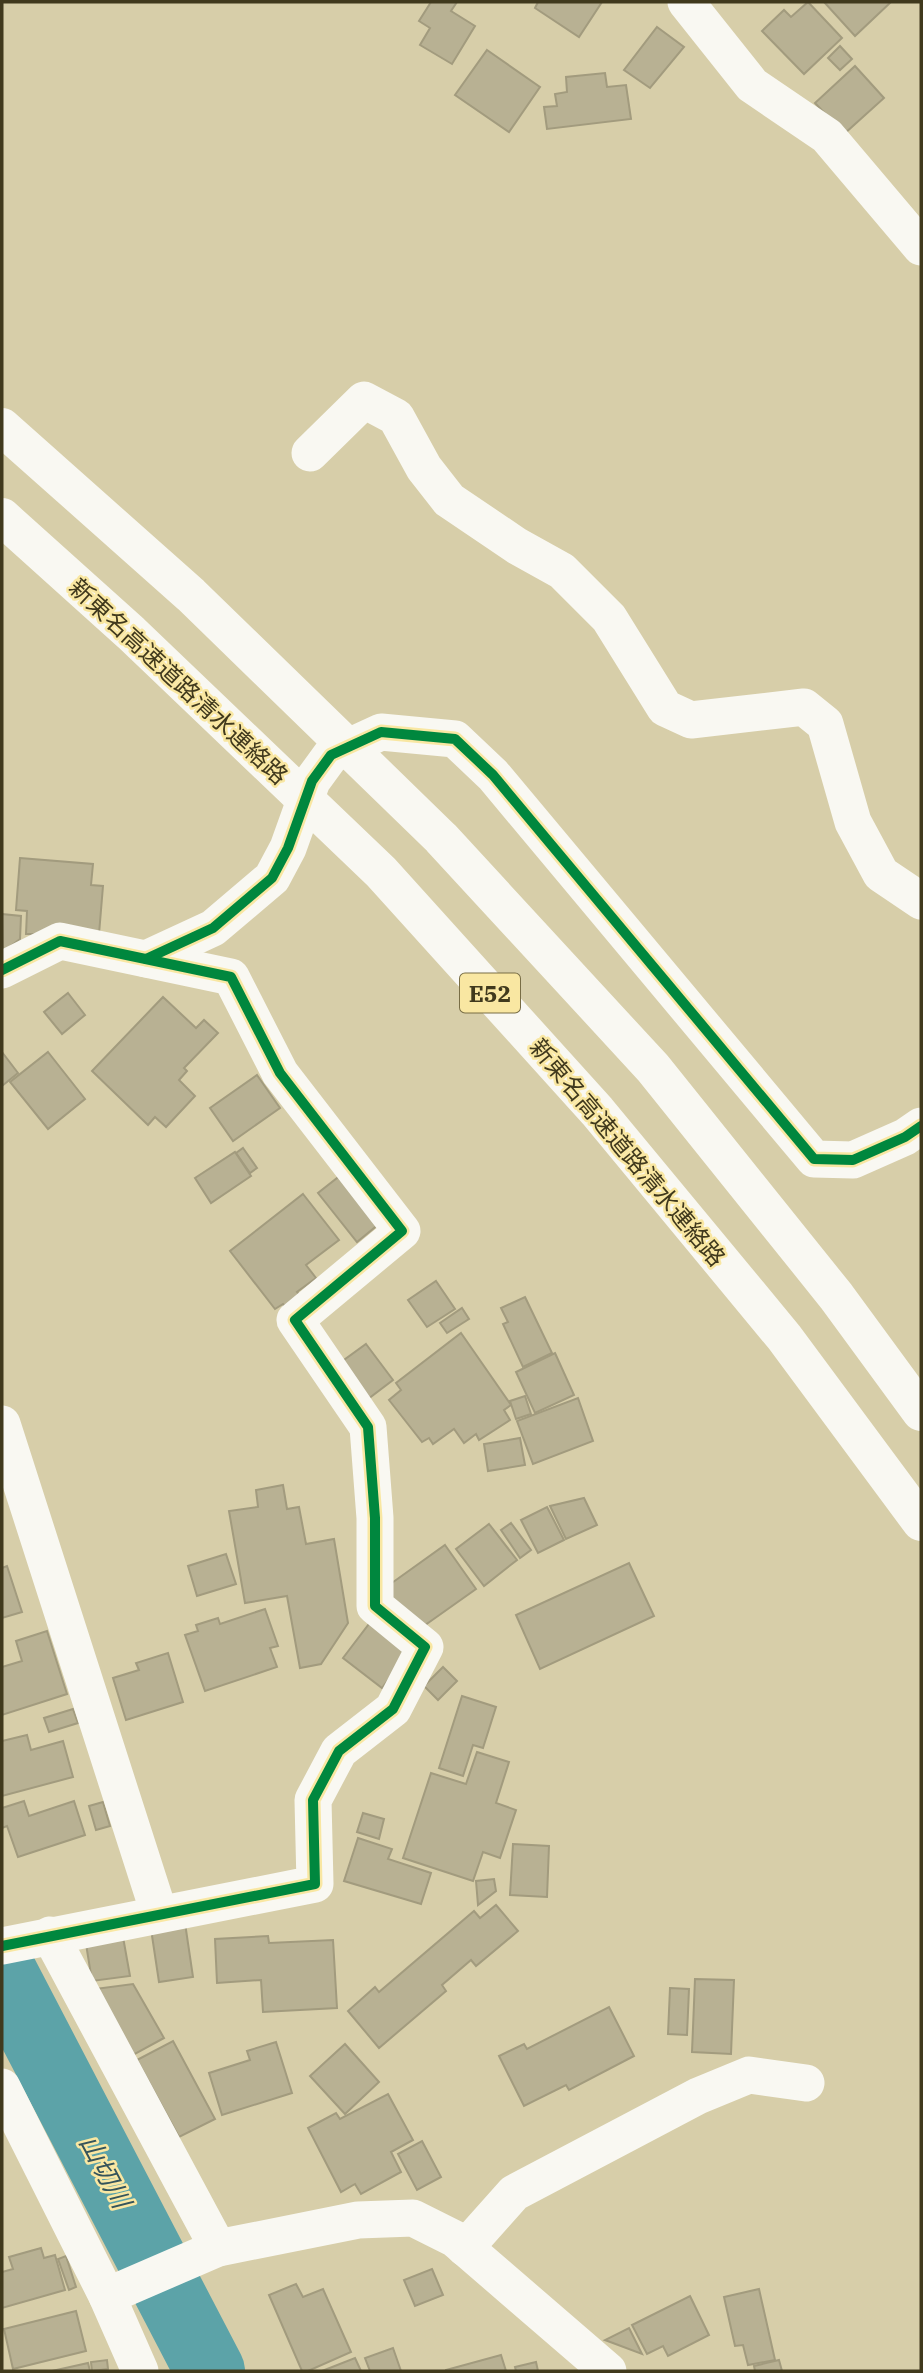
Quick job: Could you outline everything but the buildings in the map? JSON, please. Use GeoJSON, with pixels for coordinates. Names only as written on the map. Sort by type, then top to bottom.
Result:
{"type":"FeatureCollection","features":[{"type":"Feature","properties":{"kind":"highway","name":"E52"},"geometry":{"type":"LineString","coordinates":[[3,428],[191,595],[441,838],[653,1068],[836,1296],[921,1412]]}},
{"type":"Feature","properties":{"kind":"highway","name":"新東名高速道路清水連絡路"},"geometry":{"type":"LineString","coordinates":[[2,517],[131,633],[381,872],[597,1111],[784,1337],[921,1522]]}},
{"type":"Feature","properties":{"kind":"street"},"geometry":{"type":"LineString","coordinates":[[685,2],[752,85],[827,136],[921,247]]}},
{"type":"Feature","properties":{"kind":"street"},"geometry":{"type":"LineString","coordinates":[[310,453],[364,400],[396,417],[424,468],[449,500],[562,571],[608,618],[665,708],[691,720],[804,707],[825,724],[853,822],[881,874],[921,901]]}},
{"type":"Feature","properties":{"kind":"street"},"geometry":{"type":"LineString","coordinates":[[146,959],[213,928],[272,878],[288,848],[312,781],[331,755],[381,732],[455,739],[494,775],[814,1159],[853,1160],[905,1137],[921,1126]]}},
{"type":"Feature","properties":{"kind":"street"},"geometry":{"type":"LineString","coordinates":[[2,970],[60,941],[231,977],[280,1073],[402,1231],[295,1320],[368,1427],[375,1518],[375,1606],[425,1647],[393,1709],[339,1751],[313,1800],[315,1884],[28,1940],[212,2250]]}},
{"type":"Feature","properties":{"kind":"street"},"geometry":{"type":"LineString","coordinates":[[2,1424],[159,1913]]}},
{"type":"Feature","properties":{"kind":"street"},"geometry":{"type":"LineString","coordinates":[[465,2248],[514,2193],[698,2096],[749,2075],[806,2083]]}},
{"type":"Feature","properties":{"kind":"street"},"geometry":{"type":"LineString","coordinates":[[2,2088],[118,2292],[140,2371]]}},
{"type":"Feature","properties":{"kind":"street"},"geometry":{"type":"LineString","coordinates":[[118,2292],[212,2250],[358,2220],[413,2218],[455,2239],[608,2371]]}},
{"type":"Feature","properties":{"kind":"waterway","name":"山切川"},"geometry":{"type":"LineString","coordinates":[[2,1972],[210,2371]]}},
{"type":"Feature","properties":{"kind":"cycle path"},"geometry":{"type":"LineString","coordinates":[[146,959],[213,928],[272,878],[288,848],[312,781],[331,755],[381,732],[455,739],[493,775],[814,1159],[853,1160],[905,1137],[921,1126]]}},
{"type":"Feature","properties":{"kind":"cycle path"},"geometry":{"type":"LineString","coordinates":[[2,970],[60,941],[231,977],[280,1073],[402,1231],[295,1320],[368,1427],[375,1518],[375,1606],[425,1647],[393,1709],[339,1751],[313,1800],[315,1884],[2,1946]]}}]}
